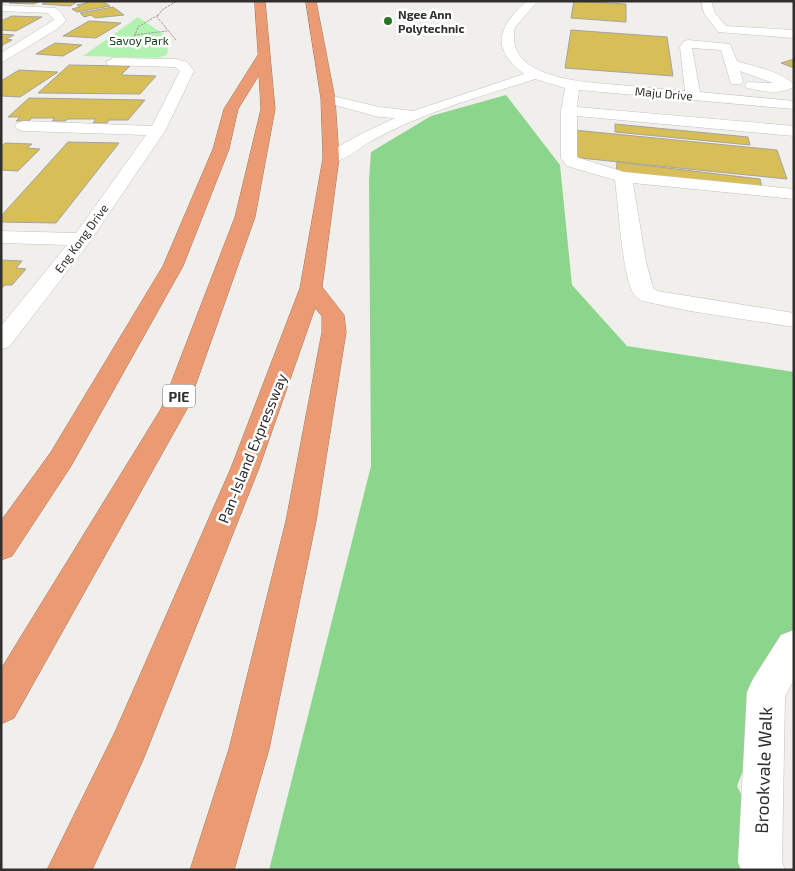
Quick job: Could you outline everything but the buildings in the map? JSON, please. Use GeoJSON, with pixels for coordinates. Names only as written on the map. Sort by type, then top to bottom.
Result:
{"type":"FeatureCollection","features":[{"type":"Feature","properties":{"kind":"highway","name":"PIE"},"geometry":{"type":"LineString","coordinates":[[1,705],[174,409],[245,217],[268,109],[260,1]]}},
{"type":"Feature","properties":{"kind":"highway","name":"Pan-Island Expressway"},"geometry":{"type":"LineString","coordinates":[[69,870],[129,746],[245,468],[311,288],[331,158],[328,99],[311,1]]}},
{"type":"Feature","properties":{"kind":"highway"},"geometry":{"type":"LineString","coordinates":[[1,547],[61,459],[173,266],[221,148],[230,109],[264,54]]}},
{"type":"Feature","properties":{"kind":"highway"},"geometry":{"type":"LineString","coordinates":[[212,870],[249,749],[301,521],[331,352],[334,332],[333,315],[311,288]]}},
{"type":"Feature","properties":{"kind":"street","name":"Maju Drive"},"geometry":{"type":"LineString","coordinates":[[533,1],[510,26],[507,35],[508,45],[520,65],[534,76],[572,85],[794,105]]}},
{"type":"Feature","properties":{"kind":"street"},"geometry":{"type":"LineString","coordinates":[[706,1],[710,13],[722,29],[794,34]]}},
{"type":"Feature","properties":{"kind":"street"},"geometry":{"type":"LineString","coordinates":[[1,8],[51,10],[57,14],[60,21],[1,59]]}},
{"type":"Feature","properties":{"kind":"street"},"geometry":{"type":"LineString","coordinates":[[693,95],[686,47],[688,44],[726,47],[737,84]]}},
{"type":"Feature","properties":{"kind":"street"},"geometry":{"type":"LineString","coordinates":[[113,62],[176,63]]}},
{"type":"Feature","properties":{"kind":"street","name":"Eng Kong Drive"},"geometry":{"type":"LineString","coordinates":[[1,342],[82,239],[156,131],[186,71],[182,65],[176,63]]}},
{"type":"Feature","properties":{"kind":"street"},"geometry":{"type":"LineString","coordinates":[[691,80],[781,88],[787,85],[774,78],[732,64]]}},
{"type":"Feature","properties":{"kind":"street"},"geometry":{"type":"LineString","coordinates":[[331,158],[380,130],[416,115],[534,76]]}},
{"type":"Feature","properties":{"kind":"street"},"geometry":{"type":"LineString","coordinates":[[572,85],[569,111],[570,160],[623,178],[794,194]]}},
{"type":"Feature","properties":{"kind":"street"},"geometry":{"type":"LineString","coordinates":[[328,99],[379,112],[402,116],[416,115]]}},
{"type":"Feature","properties":{"kind":"street"},"geometry":{"type":"LineString","coordinates":[[569,111],[790,131],[794,149]]}},
{"type":"Feature","properties":{"kind":"street"},"geometry":{"type":"LineString","coordinates":[[23,126],[156,131]]}},
{"type":"Feature","properties":{"kind":"street"},"geometry":{"type":"LineString","coordinates":[[623,178],[636,262],[644,292],[650,296],[690,304],[794,320]]}},
{"type":"Feature","properties":{"kind":"street"},"geometry":{"type":"LineString","coordinates":[[1,236],[82,239]]}},
{"type":"Feature","properties":{"kind":"street","name":"Brookvale Walk"},"geometry":{"type":"LineString","coordinates":[[763,870],[760,862],[766,692],[794,647]]}},
{"type":"Feature","properties":{"kind":"path"},"geometry":{"type":"LineString","coordinates":[[133,42],[133,36],[139,26],[177,1]]}},
{"type":"Feature","properties":{"kind":"path"},"geometry":{"type":"LineString","coordinates":[[158,15],[157,17],[161,23],[174,36],[179,46],[176,63]]}},
{"type":"Feature","properties":{"kind":"path"},"geometry":{"type":"LineString","coordinates":[[133,36],[168,31]]}},
{"type":"Feature","properties":{"kind":"green space","name":"Savoy Park"},"geometry":{"type":"Polygon","coordinates":[[[138,17],[169,38],[167,55],[157,58],[83,56],[138,17]]]}},
{"type":"Feature","properties":{"kind":"green space"},"geometry":{"type":"Polygon","coordinates":[[[506,95],[560,165],[572,285],[627,346],[794,372],[794,641],[737,786],[779,870],[269,870],[371,466],[369,180],[371,152],[431,116],[506,95]]]}},
{"type":"Feature","properties":{"kind":"place","name":"Ngee Ann Polytechnic"},"geometry":{"type":"Point","coordinates":[388,21]}}]}
